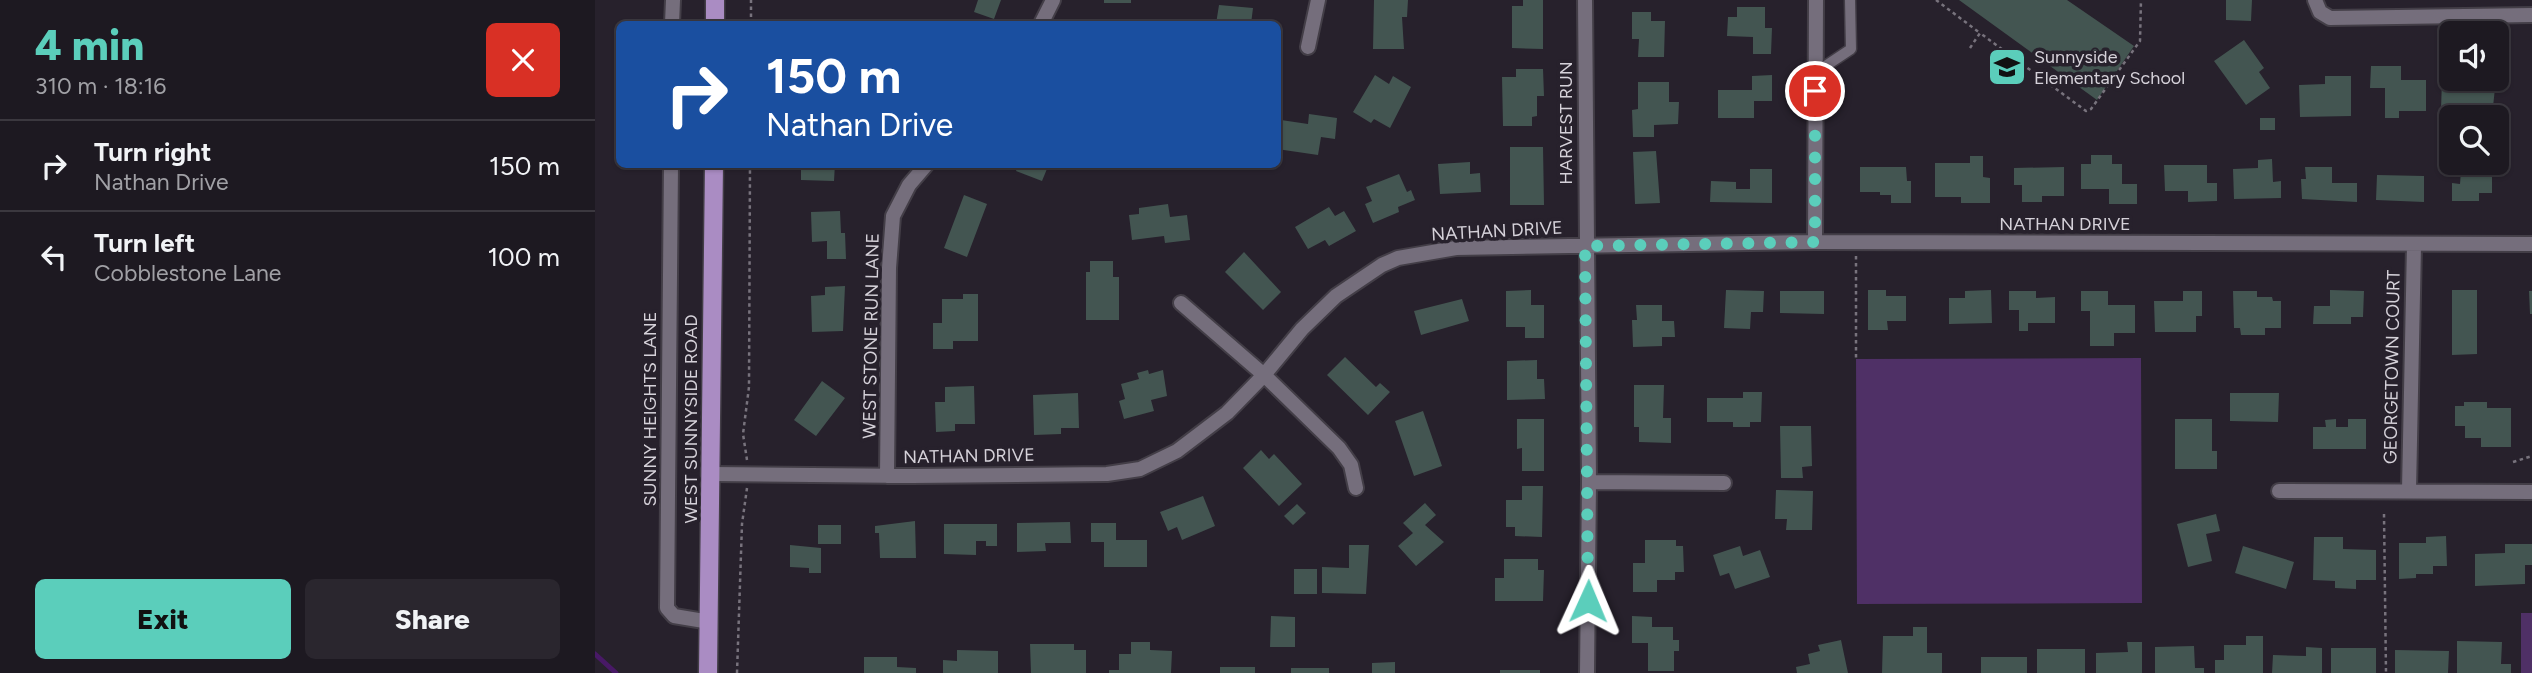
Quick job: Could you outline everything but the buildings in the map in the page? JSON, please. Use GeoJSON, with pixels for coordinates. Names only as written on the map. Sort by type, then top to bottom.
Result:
{"type":"FeatureCollection","features":[{"type":"Feature","properties":{"kind":"main road"},"geometry":{"type":"LineString","coordinates":[[715,0],[715,21]]}},
{"type":"Feature","properties":{"kind":"main road","name":"WEST SUNNYSIDE ROAD"},"geometry":{"type":"LineString","coordinates":[[708,673],[714,168]]}},
{"type":"Feature","properties":{"kind":"street"},"geometry":{"type":"LineString","coordinates":[[673,0],[673,21]]}},
{"type":"Feature","properties":{"kind":"street"},"geometry":{"type":"LineString","coordinates":[[1042,21],[1053,0]]}},
{"type":"Feature","properties":{"kind":"street"},"geometry":{"type":"LineString","coordinates":[[1308,47],[1318,0]]}},
{"type":"Feature","properties":{"kind":"street","name":"HARVEST RUN"},"geometry":{"type":"LineString","coordinates":[[1585,0],[1589,482],[1587,673]]}},
{"type":"Feature","properties":{"kind":"street"},"geometry":{"type":"LineString","coordinates":[[1815,242],[1816,0]]}},
{"type":"Feature","properties":{"kind":"street"},"geometry":{"type":"LineString","coordinates":[[2315,0],[2320,12],[2330,18],[2532,15]]}},
{"type":"Feature","properties":{"kind":"street","name":"SUNNY HEIGHTS LANE"},"geometry":{"type":"LineString","coordinates":[[671,168],[667,608],[674,616],[710,622]]}},
{"type":"Feature","properties":{"kind":"street","name":"WEST STONE RUN LANE"},"geometry":{"type":"LineString","coordinates":[[887,476],[889,268],[893,215],[909,186],[924,168]]}},
{"type":"Feature","properties":{"kind":"street","name":"NATHAN DRIVE"},"geometry":{"type":"LineString","coordinates":[[712,474],[1107,474],[1140,470],[1177,451],[1208,429],[1264,375],[1302,329],[1336,296],[1398,258],[1456,248],[1815,242],[2532,244]]}},
{"type":"Feature","properties":{"kind":"street","name":"GEORGETOWN COURT"},"geometry":{"type":"LineString","coordinates":[[2409,490],[2414,245]]}},
{"type":"Feature","properties":{"kind":"street"},"geometry":{"type":"LineString","coordinates":[[1181,303],[1264,375],[1339,448],[1351,465],[1356,488]]}},
{"type":"Feature","properties":{"kind":"street"},"geometry":{"type":"LineString","coordinates":[[1589,482],[1724,483]]}},
{"type":"Feature","properties":{"kind":"street","name":"GEORGETOWN COURT"},"geometry":{"type":"LineString","coordinates":[[2279,491],[2532,492]]}},
{"type":"Feature","properties":{"kind":"lane"},"geometry":{"type":"LineString","coordinates":[[1815,73],[1851,49],[1850,0]]}},
{"type":"Feature","properties":{"kind":"path"},"geometry":{"type":"LineString","coordinates":[[751,0],[751,21]]}},
{"type":"Feature","properties":{"kind":"path"},"geometry":{"type":"LineString","coordinates":[[1936,0],[2086,111],[2091,109],[2140,41],[2141,0]]}},
{"type":"Feature","properties":{"kind":"path"},"geometry":{"type":"LineString","coordinates":[[1970,48],[1980,33]]}},
{"type":"Feature","properties":{"kind":"path"},"geometry":{"type":"LineString","coordinates":[[747,448],[743,434],[749,387],[750,168]]}},
{"type":"Feature","properties":{"kind":"path"},"geometry":{"type":"LineString","coordinates":[[1856,242],[1856,359]]}},
{"type":"Feature","properties":{"kind":"path"},"geometry":{"type":"LineString","coordinates":[[2513,462],[2532,456]]}},
{"type":"Feature","properties":{"kind":"path"},"geometry":{"type":"LineString","coordinates":[[737,673],[742,524],[747,502]]}},
{"type":"Feature","properties":{"kind":"path"},"geometry":{"type":"LineString","coordinates":[[2384,514],[2386,673]]}},
{"type":"Feature","properties":{"kind":"shaded area"},"geometry":{"type":"Polygon","coordinates":[[[2141,358],[2142,603],[1857,604],[1856,359],[2141,358]]]}},
{"type":"Feature","properties":{"kind":"shaded area"},"geometry":{"type":"Polygon","coordinates":[[[2521,613],[2532,613],[2532,673],[2521,673],[2521,613]]]}},
{"type":"Feature","properties":{"kind":"waterway"},"geometry":{"type":"LineString","coordinates":[[595,654],[616,673]]}},
{"type":"Feature","properties":{"kind":"place","name":"Sunnyside Elementary School"},"geometry":{"type":"Point","coordinates":[2007,67]}},
{"type":"Feature","properties":{"kind":"route"},"geometry":{"type":"LineString","coordinates":[[1588,601],[1585,246],[1815,242],[1815,91]]}}]}
